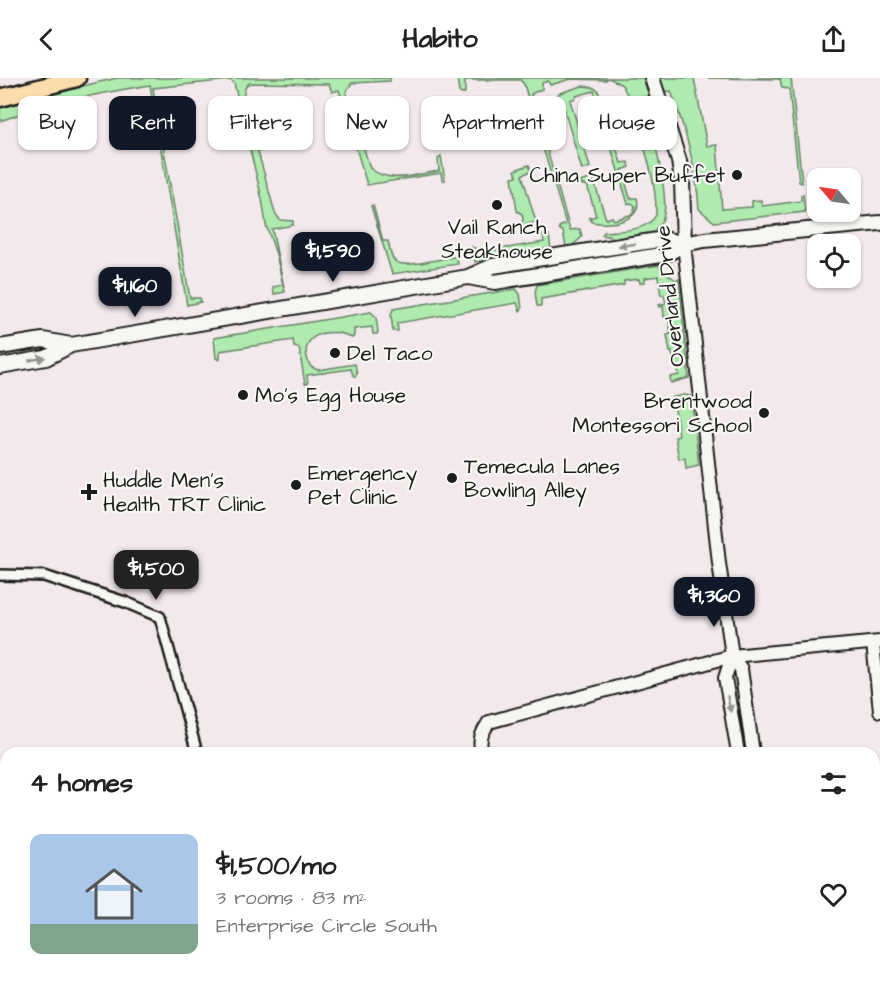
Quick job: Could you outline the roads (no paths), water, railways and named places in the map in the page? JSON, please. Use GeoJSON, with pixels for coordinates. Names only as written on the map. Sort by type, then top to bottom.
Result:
{"type":"FeatureCollection","features":[{"type":"Feature","properties":{"kind":"highway"},"geometry":{"type":"LineString","coordinates":[[0,98],[77,78]]}},
{"type":"Feature","properties":{"kind":"main road","name":"Overland Drive"},"geometry":{"type":"LineString","coordinates":[[652,78],[679,161],[684,244]]}},
{"type":"Feature","properties":{"kind":"main road"},"geometry":{"type":"LineString","coordinates":[[0,366],[46,358],[71,345],[468,277],[495,282],[666,254],[684,244],[704,240],[880,223]]}},
{"type":"Feature","properties":{"kind":"main road"},"geometry":{"type":"LineString","coordinates":[[0,347],[43,340],[71,345]]}},
{"type":"Feature","properties":{"kind":"main road"},"geometry":{"type":"LineString","coordinates":[[0,358],[17,355],[19,344]]}},
{"type":"Feature","properties":{"kind":"street","name":"Overland Drive"},"geometry":{"type":"LineString","coordinates":[[684,244],[718,554],[732,656],[725,678],[737,747]]}},
{"type":"Feature","properties":{"kind":"street"},"geometry":{"type":"LineString","coordinates":[[0,575],[44,576],[125,602],[160,617],[195,747]]}},
{"type":"Feature","properties":{"kind":"street"},"geometry":{"type":"LineString","coordinates":[[482,747],[481,735],[489,722],[732,656],[877,643],[880,711]]}},
{"type":"Feature","properties":{"kind":"street","name":"Overland Drive"},"geometry":{"type":"LineString","coordinates":[[732,656],[741,669],[752,747]]}},
{"type":"Feature","properties":{"kind":"place","name":"China Super Buffet"},"geometry":{"type":"Point","coordinates":[737,175]}},
{"type":"Feature","properties":{"kind":"place","name":"Vail Ranch Steakhouse"},"geometry":{"type":"Point","coordinates":[497,205]}},
{"type":"Feature","properties":{"kind":"place","name":"Del Taco"},"geometry":{"type":"Point","coordinates":[335,353]}},
{"type":"Feature","properties":{"kind":"place","name":"Mo's Egg House"},"geometry":{"type":"Point","coordinates":[243,395]}},
{"type":"Feature","properties":{"kind":"place","name":"Brentwood Montessori School"},"geometry":{"type":"Point","coordinates":[764,413]}},
{"type":"Feature","properties":{"kind":"place","name":"Temecula Lanes Bowling Alley"},"geometry":{"type":"Point","coordinates":[452,478]}},
{"type":"Feature","properties":{"kind":"place","name":"Emergency Pet Clinic"},"geometry":{"type":"Point","coordinates":[296,485]}},
{"type":"Feature","properties":{"kind":"place","name":"Huddle Men's Health TRT Clinic"},"geometry":{"type":"Point","coordinates":[89,492]}}]}
